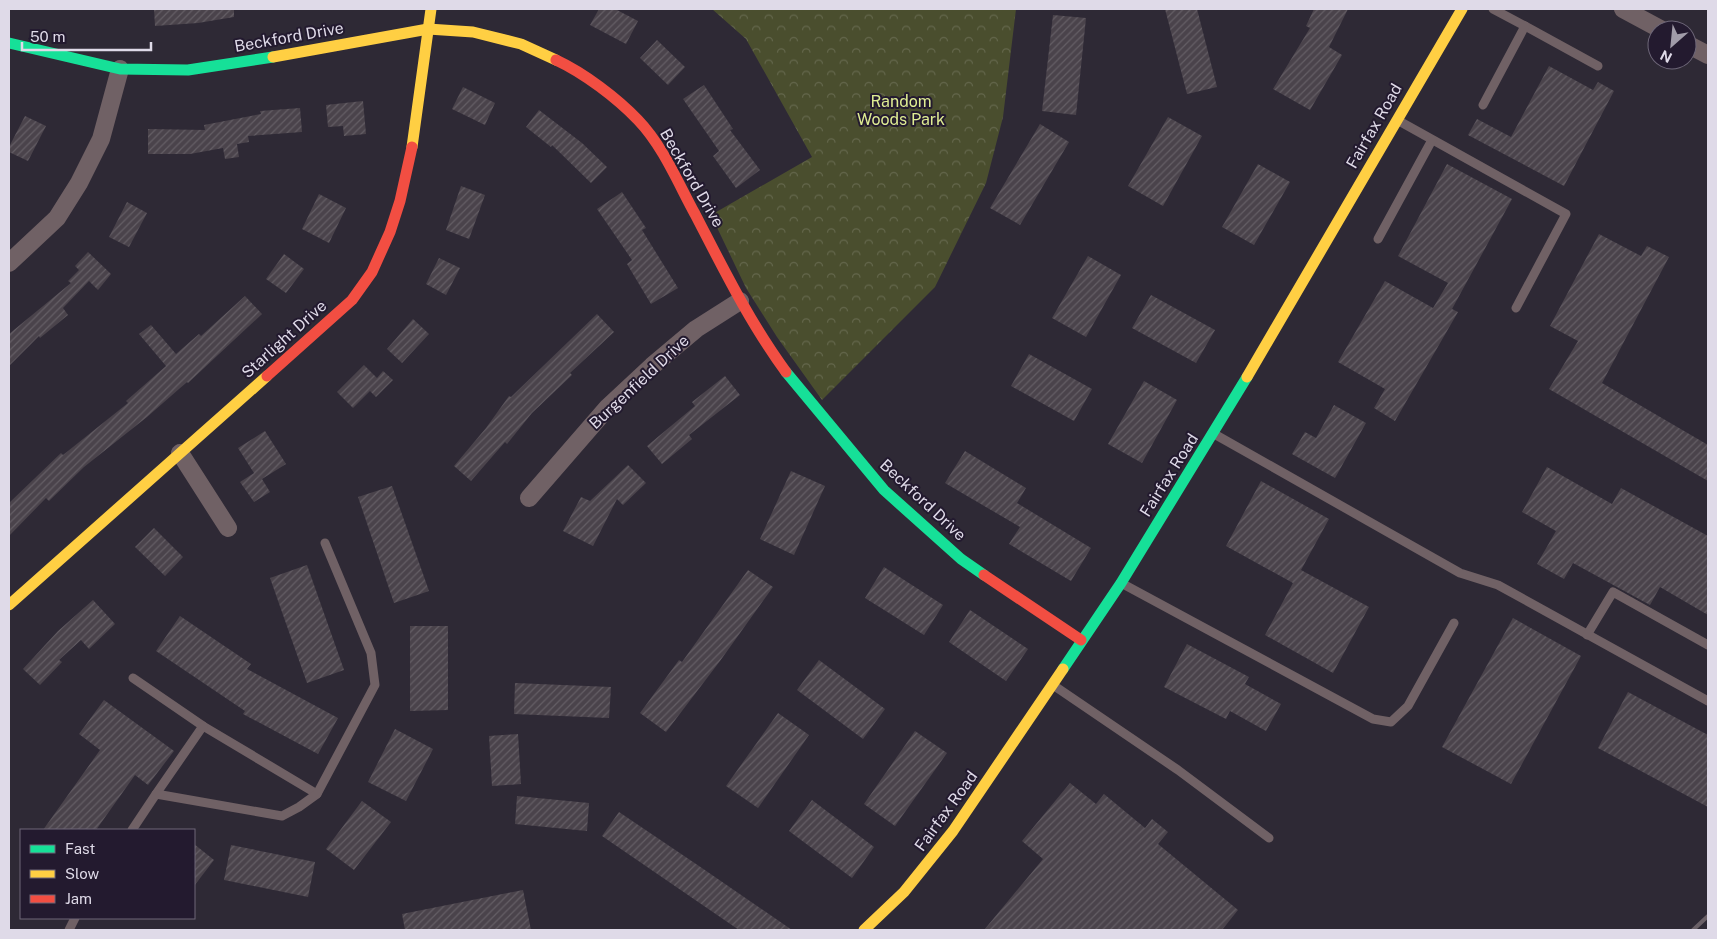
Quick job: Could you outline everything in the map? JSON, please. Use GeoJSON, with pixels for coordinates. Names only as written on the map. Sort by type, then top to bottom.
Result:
{"type":"FeatureCollection","features":[{"type":"Feature","properties":{"kind":"street","name":"Starlight Drive"},"geometry":{"type":"LineString","coordinates":[[9,605],[352,300],[377,264],[395,218],[414,136],[431,9]]}},
{"type":"Feature","properties":{"kind":"street","name":"Fairfax Road"},"geometry":{"type":"LineString","coordinates":[[864,930],[904,892],[928,864],[981,792],[1081,640],[1121,583],[1214,433],[1462,9]]}},
{"type":"Feature","properties":{"kind":"street"},"geometry":{"type":"LineString","coordinates":[[1623,9],[1647,22]]}},
{"type":"Feature","properties":{"kind":"street","name":"Beckford Drive"},"geometry":{"type":"LineString","coordinates":[[9,42],[120,69],[188,70],[428,29],[472,32],[521,44],[567,66],[611,96],[639,121],[664,155],[740,301],[785,371],[884,490],[961,558],[1081,640]]}},
{"type":"Feature","properties":{"kind":"street"},"geometry":{"type":"LineString","coordinates":[[9,263],[57,218],[79,183],[101,139],[120,69]]}},
{"type":"Feature","properties":{"kind":"street","name":"Burgenfield Drive"},"geometry":{"type":"LineString","coordinates":[[529,498],[614,401],[696,329],[740,301]]}},
{"type":"Feature","properties":{"kind":"street"},"geometry":{"type":"LineString","coordinates":[[180,453],[228,528]]}},
{"type":"Feature","properties":{"kind":"lane"},"geometry":{"type":"LineString","coordinates":[[1493,9],[1598,66]]}},
{"type":"Feature","properties":{"kind":"lane"},"geometry":{"type":"LineString","coordinates":[[1483,105],[1525,26]]}},
{"type":"Feature","properties":{"kind":"lane"},"geometry":{"type":"LineString","coordinates":[[1397,119],[1566,214],[1516,308]]}},
{"type":"Feature","properties":{"kind":"lane"},"geometry":{"type":"LineString","coordinates":[[1378,239],[1432,140]]}},
{"type":"Feature","properties":{"kind":"lane"},"geometry":{"type":"LineString","coordinates":[[1214,433],[1460,573],[1498,585],[1708,701]]}},
{"type":"Feature","properties":{"kind":"lane"},"geometry":{"type":"LineString","coordinates":[[156,794],[282,816],[317,794],[376,685],[370,653],[325,543]]}},
{"type":"Feature","properties":{"kind":"lane"},"geometry":{"type":"LineString","coordinates":[[1121,583],[1373,719],[1391,722],[1408,706],[1454,623]]}},
{"type":"Feature","properties":{"kind":"lane"},"geometry":{"type":"LineString","coordinates":[[1587,635],[1614,592],[1708,645]]}},
{"type":"Feature","properties":{"kind":"lane"},"geometry":{"type":"LineString","coordinates":[[133,678],[203,726],[317,794]]}},
{"type":"Feature","properties":{"kind":"lane"},"geometry":{"type":"LineString","coordinates":[[1052,685],[1178,770],[1269,838]]}},
{"type":"Feature","properties":{"kind":"lane"},"geometry":{"type":"LineString","coordinates":[[133,829],[203,726]]}},
{"type":"Feature","properties":{"kind":"green space","name":"Random Woods Park"},"geometry":{"type":"Polygon","coordinates":[[[712,9],[1016,9],[1003,117],[986,183],[935,287],[822,400],[777,337],[746,288],[711,215],[812,157],[746,39],[712,9]]]}},
{"type":"Feature","properties":{"kind":"building"},"geometry":{"type":"Polygon","coordinates":[[[154,9],[234,9],[234,17],[198,23],[155,26],[154,9]]]}},
{"type":"Feature","properties":{"kind":"building"},"geometry":{"type":"Polygon","coordinates":[[[599,9],[615,9],[638,21],[626,44],[590,25],[599,9]]]}},
{"type":"Feature","properties":{"kind":"building"},"geometry":{"type":"Polygon","coordinates":[[[1165,9],[1197,9],[1217,87],[1187,94],[1165,9]]]}},
{"type":"Feature","properties":{"kind":"building"},"geometry":{"type":"Polygon","coordinates":[[[1314,9],[1348,9],[1329,47],[1342,55],[1310,110],[1273,89],[1310,28],[1306,26],[1314,9]]]}},
{"type":"Feature","properties":{"kind":"building"},"geometry":{"type":"Polygon","coordinates":[[[1053,15],[1086,18],[1076,115],[1042,111],[1053,15]]]}},
{"type":"Feature","properties":{"kind":"building"},"geometry":{"type":"Polygon","coordinates":[[[657,40],[685,67],[668,85],[640,58],[657,40]]]}},
{"type":"Feature","properties":{"kind":"building"},"geometry":{"type":"Polygon","coordinates":[[[1549,66],[1593,90],[1598,82],[1614,91],[1564,186],[1468,135],[1477,119],[1511,137],[1549,66]]]}},
{"type":"Feature","properties":{"kind":"building"},"geometry":{"type":"Polygon","coordinates":[[[704,85],[733,129],[730,130],[760,170],[736,188],[713,156],[719,151],[683,99],[704,85]]]}},
{"type":"Feature","properties":{"kind":"building"},"geometry":{"type":"Polygon","coordinates":[[[463,87],[495,103],[485,125],[452,109],[463,87]]]}},
{"type":"Feature","properties":{"kind":"building"},"geometry":{"type":"Polygon","coordinates":[[[363,101],[366,134],[344,136],[343,126],[328,127],[326,105],[363,101]]]}},
{"type":"Feature","properties":{"kind":"building"},"geometry":{"type":"Polygon","coordinates":[[[300,108],[302,132],[248,136],[249,142],[237,144],[239,157],[225,159],[223,148],[190,154],[148,154],[148,129],[205,130],[204,125],[261,114],[260,111],[300,108]]]}},
{"type":"Feature","properties":{"kind":"building"},"geometry":{"type":"Polygon","coordinates":[[[539,110],[582,143],[607,167],[591,183],[552,145],[551,147],[526,127],[539,110]]]}},
{"type":"Feature","properties":{"kind":"building"},"geometry":{"type":"Polygon","coordinates":[[[25,116],[46,126],[28,161],[9,152],[9,147],[25,116]]]}},
{"type":"Feature","properties":{"kind":"building"},"geometry":{"type":"Polygon","coordinates":[[[1168,117],[1202,136],[1163,206],[1128,186],[1168,117]]]}},
{"type":"Feature","properties":{"kind":"building"},"geometry":{"type":"Polygon","coordinates":[[[1040,124],[1069,142],[1020,225],[990,208],[1040,124]]]}},
{"type":"Feature","properties":{"kind":"building"},"geometry":{"type":"Polygon","coordinates":[[[1258,164],[1290,182],[1254,245],[1222,227],[1258,164]]]}},
{"type":"Feature","properties":{"kind":"building"},"geometry":{"type":"Polygon","coordinates":[[[1447,164],[1512,199],[1452,309],[1458,312],[1395,421],[1374,408],[1385,389],[1338,362],[1385,281],[1433,308],[1448,283],[1398,256],[1447,164]]]}},
{"type":"Feature","properties":{"kind":"building"},"geometry":{"type":"Polygon","coordinates":[[[461,186],[485,195],[469,239],[446,230],[461,186]]]}},
{"type":"Feature","properties":{"kind":"building"},"geometry":{"type":"Polygon","coordinates":[[[622,192],[646,228],[642,230],[678,288],[651,304],[627,264],[632,260],[597,209],[622,192]]]}},
{"type":"Feature","properties":{"kind":"building"},"geometry":{"type":"Polygon","coordinates":[[[319,194],[346,208],[329,243],[302,229],[319,194]]]}},
{"type":"Feature","properties":{"kind":"building"},"geometry":{"type":"Polygon","coordinates":[[[127,202],[147,213],[129,247],[109,237],[127,202]]]}},
{"type":"Feature","properties":{"kind":"building"},"geometry":{"type":"Polygon","coordinates":[[[1599,234],[1641,256],[1647,246],[1669,257],[1602,383],[1708,445],[1708,481],[1549,389],[1578,341],[1550,326],[1599,234]]]}},
{"type":"Feature","properties":{"kind":"building"},"geometry":{"type":"Polygon","coordinates":[[[88,252],[111,274],[98,290],[89,281],[63,308],[68,315],[40,338],[39,336],[9,366],[9,334],[71,283],[68,281],[79,270],[75,266],[88,252]]]}},
{"type":"Feature","properties":{"kind":"building"},"geometry":{"type":"Polygon","coordinates":[[[284,254],[304,269],[286,293],[266,279],[284,254]]]}},
{"type":"Feature","properties":{"kind":"building"},"geometry":{"type":"Polygon","coordinates":[[[1088,256],[1121,275],[1086,337],[1052,318],[1088,256]]]}},
{"type":"Feature","properties":{"kind":"building"},"geometry":{"type":"Polygon","coordinates":[[[439,258],[460,268],[446,295],[426,284],[439,258]]]}},
{"type":"Feature","properties":{"kind":"building"},"geometry":{"type":"Polygon","coordinates":[[[1151,295],[1215,330],[1196,363],[1132,328],[1151,295]]]}},
{"type":"Feature","properties":{"kind":"building"},"geometry":{"type":"Polygon","coordinates":[[[245,296],[262,314],[188,383],[84,467],[49,501],[46,498],[9,536],[9,503],[61,453],[63,455],[128,403],[126,401],[166,366],[139,334],[151,325],[176,354],[199,334],[201,336],[245,296]]]}},
{"type":"Feature","properties":{"kind":"building"},"geometry":{"type":"Polygon","coordinates":[[[597,314],[614,332],[570,373],[572,375],[532,413],[507,444],[505,442],[471,481],[454,466],[486,428],[509,396],[511,397],[597,314]]]}},
{"type":"Feature","properties":{"kind":"building"},"geometry":{"type":"Polygon","coordinates":[[[413,319],[429,334],[402,363],[387,349],[413,319]]]}},
{"type":"Feature","properties":{"kind":"building"},"geometry":{"type":"Polygon","coordinates":[[[1029,354],[1092,389],[1074,421],[1011,386],[1029,354]]]}},
{"type":"Feature","properties":{"kind":"building"},"geometry":{"type":"Polygon","coordinates":[[[364,365],[377,378],[383,371],[393,380],[376,397],[370,391],[353,408],[337,392],[364,365]]]}},
{"type":"Feature","properties":{"kind":"building"},"geometry":{"type":"Polygon","coordinates":[[[725,376],[740,395],[689,435],[692,439],[662,464],[647,446],[695,406],[692,402],[725,376]]]}},
{"type":"Feature","properties":{"kind":"building"},"geometry":{"type":"Polygon","coordinates":[[[1144,381],[1177,400],[1142,463],[1108,444],[1144,381]]]}},
{"type":"Feature","properties":{"kind":"building"},"geometry":{"type":"Polygon","coordinates":[[[1334,405],[1366,423],[1335,478],[1292,454],[1305,432],[1316,438],[1334,405]]]}},
{"type":"Feature","properties":{"kind":"building"},"geometry":{"type":"Polygon","coordinates":[[[265,431],[286,464],[262,479],[270,492],[254,502],[240,482],[254,473],[238,448],[265,431]]]}},
{"type":"Feature","properties":{"kind":"building"},"geometry":{"type":"Polygon","coordinates":[[[965,451],[1026,488],[1017,503],[1091,548],[1071,581],[1009,544],[1020,527],[945,483],[965,451]]]}},
{"type":"Feature","properties":{"kind":"building"},"geometry":{"type":"Polygon","coordinates":[[[628,465],[646,483],[623,505],[617,499],[593,546],[563,531],[581,497],[590,501],[628,465]]]}},
{"type":"Feature","properties":{"kind":"building"},"geometry":{"type":"Polygon","coordinates":[[[1547,467],[1612,504],[1621,488],[1708,536],[1708,615],[1660,587],[1650,605],[1573,563],[1564,579],[1537,564],[1556,531],[1522,512],[1547,467]]]}},
{"type":"Feature","properties":{"kind":"building"},"geometry":{"type":"Polygon","coordinates":[[[791,471],[825,486],[794,555],[760,539],[791,471]]]}},
{"type":"Feature","properties":{"kind":"building"},"geometry":{"type":"Polygon","coordinates":[[[1261,481],[1329,519],[1301,570],[1369,607],[1333,673],[1265,635],[1293,583],[1226,546],[1261,481]]]}},
{"type":"Feature","properties":{"kind":"building"},"geometry":{"type":"Polygon","coordinates":[[[392,486],[429,591],[394,603],[358,497],[392,486]]]}},
{"type":"Feature","properties":{"kind":"building"},"geometry":{"type":"Polygon","coordinates":[[[154,528],[183,557],[165,576],[135,547],[154,528]]]}},
{"type":"Feature","properties":{"kind":"building"},"geometry":{"type":"Polygon","coordinates":[[[307,565],[344,670],[307,683],[270,578],[307,565]]]}},
{"type":"Feature","properties":{"kind":"building"},"geometry":{"type":"Polygon","coordinates":[[[884,567],[943,605],[924,635],[865,598],[884,567]]]}},
{"type":"Feature","properties":{"kind":"building"},"geometry":{"type":"Polygon","coordinates":[[[748,570],[773,587],[666,732],[640,713],[679,660],[682,662],[748,570]]]}},
{"type":"Feature","properties":{"kind":"building"},"geometry":{"type":"Polygon","coordinates":[[[93,600],[115,624],[89,649],[81,640],[59,660],[62,662],[40,685],[23,669],[58,631],[93,600]]]}},
{"type":"Feature","properties":{"kind":"building"},"geometry":{"type":"Polygon","coordinates":[[[970,610],[1028,649],[1006,681],[949,642],[970,610]]]}},
{"type":"Feature","properties":{"kind":"building"},"geometry":{"type":"Polygon","coordinates":[[[180,616],[251,664],[247,669],[338,718],[318,754],[243,714],[245,711],[156,651],[180,616]]]}},
{"type":"Feature","properties":{"kind":"building"},"geometry":{"type":"Polygon","coordinates":[[[1513,618],[1581,656],[1511,784],[1442,747],[1513,618]]]}},
{"type":"Feature","properties":{"kind":"building"},"geometry":{"type":"Polygon","coordinates":[[[410,626],[448,626],[448,710],[410,711],[410,626]]]}},
{"type":"Feature","properties":{"kind":"building"},"geometry":{"type":"Polygon","coordinates":[[[1187,644],[1249,677],[1245,684],[1281,704],[1266,731],[1230,711],[1226,719],[1164,687],[1187,644]]]}},
{"type":"Feature","properties":{"kind":"building"},"geometry":{"type":"Polygon","coordinates":[[[819,660],[885,709],[863,739],[797,690],[819,660]]]}},
{"type":"Feature","properties":{"kind":"building"},"geometry":{"type":"Polygon","coordinates":[[[515,683],[611,687],[609,718],[514,714],[515,683]]]}},
{"type":"Feature","properties":{"kind":"building"},"geometry":{"type":"Polygon","coordinates":[[[1628,692],[1708,735],[1708,807],[1598,748],[1628,692]]]}},
{"type":"Feature","properties":{"kind":"building"},"geometry":{"type":"Polygon","coordinates":[[[104,700],[174,751],[148,785],[135,775],[97,829],[44,829],[100,750],[79,734],[104,700]]]}},
{"type":"Feature","properties":{"kind":"building"},"geometry":{"type":"Polygon","coordinates":[[[778,713],[809,735],[758,808],[726,786],[778,713]]]}},
{"type":"Feature","properties":{"kind":"building"},"geometry":{"type":"Polygon","coordinates":[[[395,729],[433,749],[406,801],[368,782],[395,729]]]}},
{"type":"Feature","properties":{"kind":"building"},"geometry":{"type":"Polygon","coordinates":[[[915,731],[947,753],[895,826],[864,804],[915,731]]]}},
{"type":"Feature","properties":{"kind":"building"},"geometry":{"type":"Polygon","coordinates":[[[518,734],[521,784],[492,786],[489,736],[518,734]]]}},
{"type":"Feature","properties":{"kind":"building"},"geometry":{"type":"Polygon","coordinates":[[[1070,783],[1096,804],[1104,794],[1145,828],[1152,819],[1168,832],[1158,844],[1238,910],[1222,930],[984,930],[1043,859],[1022,841],[1070,783]]]}},
{"type":"Feature","properties":{"kind":"building"},"geometry":{"type":"Polygon","coordinates":[[[517,796],[589,803],[587,831],[515,824],[517,796]]]}},
{"type":"Feature","properties":{"kind":"building"},"geometry":{"type":"Polygon","coordinates":[[[812,800],[874,847],[852,878],[789,831],[812,800]]]}},
{"type":"Feature","properties":{"kind":"building"},"geometry":{"type":"Polygon","coordinates":[[[362,801],[391,822],[354,870],[326,849],[362,801]]]}},
{"type":"Feature","properties":{"kind":"building"},"geometry":{"type":"Polygon","coordinates":[[[619,812],[792,930],[739,930],[602,836],[619,812]]]}},
{"type":"Feature","properties":{"kind":"building"},"geometry":{"type":"Polygon","coordinates":[[[195,845],[214,860],[195,885],[195,845]]]}},
{"type":"Feature","properties":{"kind":"building"},"geometry":{"type":"Polygon","coordinates":[[[231,845],[315,862],[308,897],[224,880],[231,845]]]}},
{"type":"Feature","properties":{"kind":"building"},"geometry":{"type":"Polygon","coordinates":[[[523,890],[531,930],[405,930],[402,914],[523,890]]]}},
{"type":"Feature","properties":{"kind":"railway"},"geometry":{"type":"LineString","coordinates":[[1693,930],[1708,916]]}},
{"type":"Feature","properties":{"kind":"traffic: fast"},"geometry":{"type":"LineString","coordinates":[[9,43],[120,69],[188,70],[273,57]]}},
{"type":"Feature","properties":{"kind":"traffic: fast"},"geometry":{"type":"LineString","coordinates":[[786,372],[884,490],[961,559],[984,575]]}},
{"type":"Feature","properties":{"kind":"traffic: fast"},"geometry":{"type":"LineString","coordinates":[[1063,669],[1121,583],[1247,377]]}},
{"type":"Feature","properties":{"kind":"traffic: slow"},"geometry":{"type":"LineString","coordinates":[[412,147],[431,9]]}},
{"type":"Feature","properties":{"kind":"traffic: slow"},"geometry":{"type":"LineString","coordinates":[[1247,377],[1462,9]]}},
{"type":"Feature","properties":{"kind":"traffic: slow"},"geometry":{"type":"LineString","coordinates":[[273,57],[428,29],[473,32],[521,44],[556,60]]}},
{"type":"Feature","properties":{"kind":"traffic: slow"},"geometry":{"type":"LineString","coordinates":[[9,605],[267,376]]}},
{"type":"Feature","properties":{"kind":"traffic: slow"},"geometry":{"type":"LineString","coordinates":[[864,930],[904,892],[953,831],[1063,669]]}},
{"type":"Feature","properties":{"kind":"traffic: jam"},"geometry":{"type":"LineString","coordinates":[[556,60],[589,79],[610,95],[647,130],[669,165],[749,315],[786,372]]}},
{"type":"Feature","properties":{"kind":"traffic: jam"},"geometry":{"type":"LineString","coordinates":[[267,376],[352,300],[372,272],[390,232],[400,201],[412,147]]}},
{"type":"Feature","properties":{"kind":"traffic: jam"},"geometry":{"type":"LineString","coordinates":[[984,575],[1081,640]]}}]}
